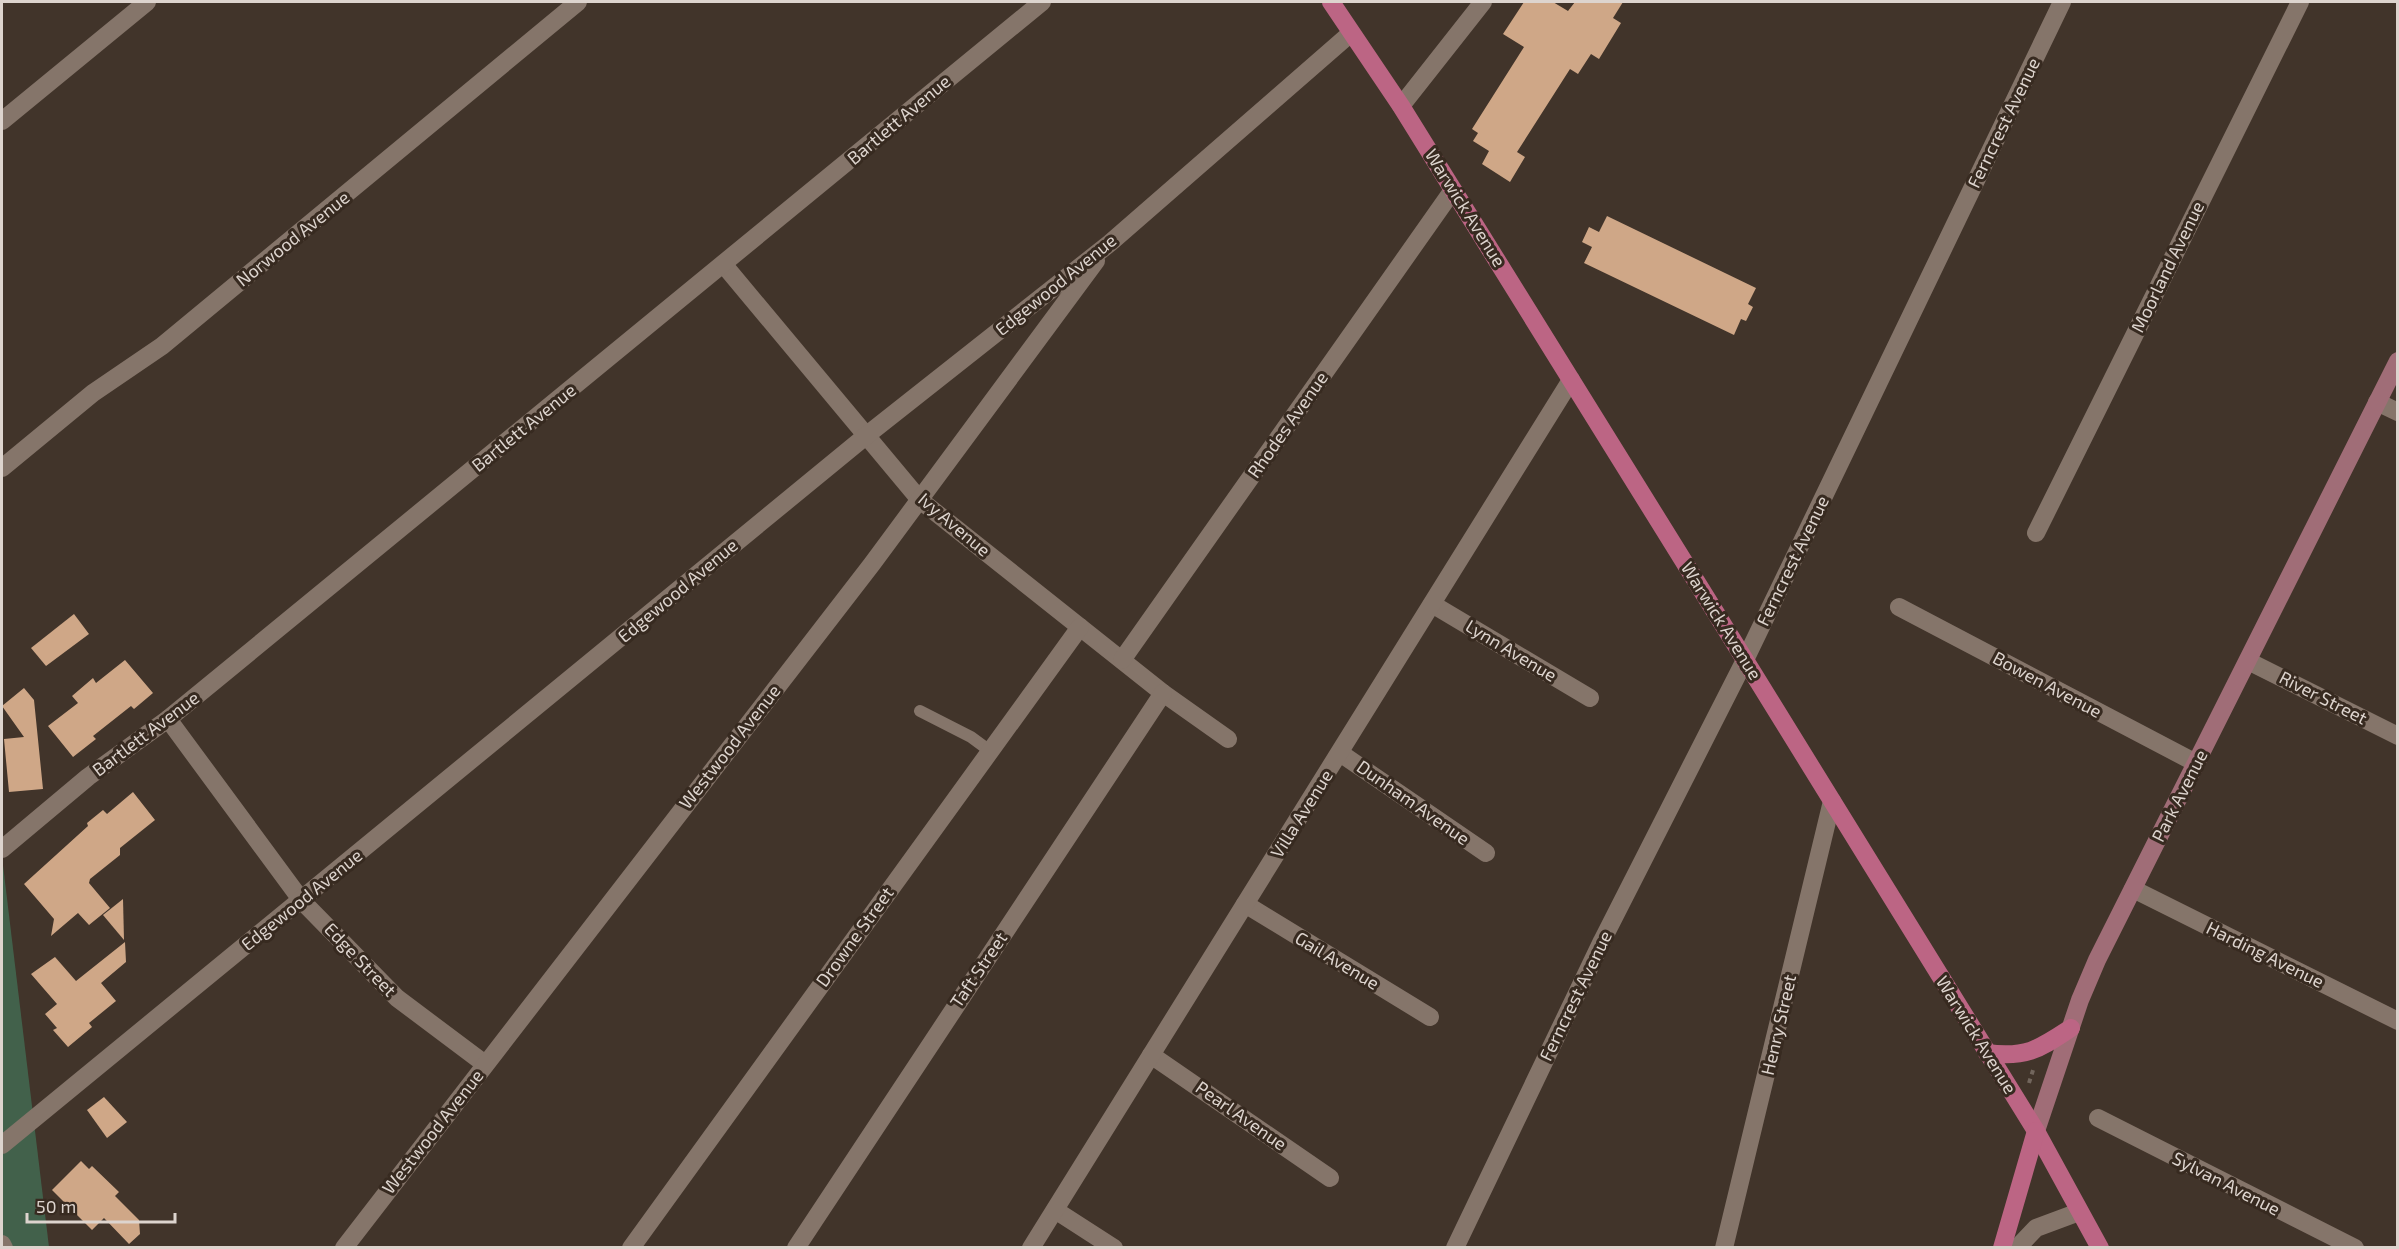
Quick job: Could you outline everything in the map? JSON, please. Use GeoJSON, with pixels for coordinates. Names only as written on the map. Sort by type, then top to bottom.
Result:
{"type":"FeatureCollection","features":[{"type":"Feature","properties":{"kind":"main road","name":"Warwick Avenue"},"geometry":{"type":"LineString","coordinates":[[1331,2],[1401,106],[1453,189],[2036,1131],[2100,1248]]}},
{"type":"Feature","properties":{"kind":"main road","name":"Park Avenue"},"geometry":{"type":"LineString","coordinates":[[2002,1248],[2036,1131],[2088,980],[2397,361]]}},
{"type":"Feature","properties":{"kind":"main road"},"geometry":{"type":"LineString","coordinates":[[1987,1053],[2013,1056],[2037,1050],[2071,1028]]}},
{"type":"Feature","properties":{"kind":"street"},"geometry":{"type":"LineString","coordinates":[[2,121],[147,2]]}},
{"type":"Feature","properties":{"kind":"street","name":"Norwood Avenue"},"geometry":{"type":"LineString","coordinates":[[2,468],[93,393],[162,346],[578,2]]}},
{"type":"Feature","properties":{"kind":"street","name":"Bartlett Avenue"},"geometry":{"type":"LineString","coordinates":[[2,849],[88,777],[168,719],[1042,2]]}},
{"type":"Feature","properties":{"kind":"street"},"geometry":{"type":"LineString","coordinates":[[1401,106],[1483,2]]}},
{"type":"Feature","properties":{"kind":"street","name":"Ferncrest Avenue"},"geometry":{"type":"LineString","coordinates":[[1455,1248],[1602,941],[1745,660],[2062,2]]}},
{"type":"Feature","properties":{"kind":"street","name":"Moorland Avenue"},"geometry":{"type":"LineString","coordinates":[[2036,533],[2300,2]]}},
{"type":"Feature","properties":{"kind":"street","name":"Edgewood Avenue"},"geometry":{"type":"LineString","coordinates":[[2,1145],[124,1042],[302,901],[867,435],[1110,243],[1351,33]]}},
{"type":"Feature","properties":{"kind":"street","name":"Rhodes Avenue"},"geometry":{"type":"LineString","coordinates":[[1122,660],[1453,189]]}},
{"type":"Feature","properties":{"kind":"street","name":"Westwood Avenue"},"geometry":{"type":"LineString","coordinates":[[344,1248],[920,500],[1110,243]]}},
{"type":"Feature","properties":{"kind":"street","name":"Ivy Avenue"},"geometry":{"type":"LineString","coordinates":[[724,265],[920,500],[1163,693],[1228,739]]}},
{"type":"Feature","properties":{"kind":"street","name":"Villa Avenue"},"geometry":{"type":"LineString","coordinates":[[1031,1248],[1571,380]]}},
{"type":"Feature","properties":{"kind":"street"},"geometry":{"type":"LineString","coordinates":[[2377,402],[2397,412]]}},
{"type":"Feature","properties":{"kind":"street","name":"Lynn Avenue"},"geometry":{"type":"LineString","coordinates":[[1432,604],[1590,698]]}},
{"type":"Feature","properties":{"kind":"street","name":"Bowen Avenue"},"geometry":{"type":"LineString","coordinates":[[1899,607],[2196,763]]}},
{"type":"Feature","properties":{"kind":"street","name":"Drowne Street"},"geometry":{"type":"LineString","coordinates":[[631,1248],[1080,627]]}},
{"type":"Feature","properties":{"kind":"street","name":"River Street"},"geometry":{"type":"LineString","coordinates":[[2248,661],[2397,736]]}},
{"type":"Feature","properties":{"kind":"street","name":"Taft Street"},"geometry":{"type":"LineString","coordinates":[[796,1248],[1163,693]]}},
{"type":"Feature","properties":{"kind":"street","name":"Edge Street"},"geometry":{"type":"LineString","coordinates":[[168,719],[302,901],[397,998],[485,1064]]}},
{"type":"Feature","properties":{"kind":"street","name":"Dunham Avenue"},"geometry":{"type":"LineString","coordinates":[[1340,753],[1486,853]]}},
{"type":"Feature","properties":{"kind":"street","name":"Henry Street"},"geometry":{"type":"LineString","coordinates":[[1724,1248],[1832,801]]}},
{"type":"Feature","properties":{"kind":"street","name":"Harding Avenue"},"geometry":{"type":"LineString","coordinates":[[2133,889],[2397,1021]]}},
{"type":"Feature","properties":{"kind":"street","name":"Gail Avenue"},"geometry":{"type":"LineString","coordinates":[[1245,904],[1430,1017]]}},
{"type":"Feature","properties":{"kind":"street","name":"Pearl Avenue"},"geometry":{"type":"LineString","coordinates":[[1151,1054],[1330,1178]]}},
{"type":"Feature","properties":{"kind":"street","name":"Sylvan Avenue"},"geometry":{"type":"LineString","coordinates":[[2098,1118],[2355,1248]]}},
{"type":"Feature","properties":{"kind":"street"},"geometry":{"type":"LineString","coordinates":[[1055,1210],[1114,1248]]}},
{"type":"Feature","properties":{"kind":"street"},"geometry":{"type":"LineString","coordinates":[[2017,1248],[2036,1228],[2079,1212]]}},
{"type":"Feature","properties":{"kind":"lane"},"geometry":{"type":"LineString","coordinates":[[920,711],[971,737],[990,751]]}},
{"type":"Feature","properties":{"kind":"path"},"geometry":{"type":"LineString","coordinates":[[2029,1083],[2035,1065]]}},
{"type":"Feature","properties":{"kind":"green space"},"geometry":{"type":"Polygon","coordinates":[[[2,857],[49,1247],[2,1247],[2,857]]]}},
{"type":"Feature","properties":{"kind":"building"},"geometry":{"type":"Polygon","coordinates":[[[1524,2],[1553,2],[1568,11],[1575,2],[1623,2],[1613,18],[1621,23],[1599,59],[1591,54],[1578,74],[1570,69],[1517,152],[1525,157],[1510,182],[1482,164],[1489,151],[1473,141],[1478,133],[1472,129],[1524,47],[1503,34],[1524,2]]]}},
{"type":"Feature","properties":{"kind":"building"},"geometry":{"type":"Polygon","coordinates":[[[1607,216],[1756,288],[1748,304],[1753,307],[1746,321],[1741,319],[1734,335],[1584,263],[1592,247],[1582,242],[1589,227],[1599,232],[1607,216]]]}},
{"type":"Feature","properties":{"kind":"building"},"geometry":{"type":"Polygon","coordinates":[[[74,614],[89,634],[46,666],[31,648],[74,614]]]}},
{"type":"Feature","properties":{"kind":"building"},"geometry":{"type":"Polygon","coordinates":[[[125,660],[153,693],[134,709],[131,706],[93,736],[96,739],[73,757],[48,726],[78,703],[72,696],[93,678],[96,683],[125,660]]]}},
{"type":"Feature","properties":{"kind":"building"},"geometry":{"type":"Polygon","coordinates":[[[24,688],[34,700],[43,789],[9,792],[4,739],[24,737],[2,706],[24,688]]]}},
{"type":"Feature","properties":{"kind":"building"},"geometry":{"type":"Polygon","coordinates":[[[133,792],[155,820],[120,848],[120,855],[90,879],[89,883],[110,908],[89,925],[78,913],[51,936],[54,919],[24,884],[88,826],[87,823],[103,810],[107,814],[133,792]]]}},
{"type":"Feature","properties":{"kind":"building"},"geometry":{"type":"Polygon","coordinates":[[[123,899],[124,940],[103,915],[123,899]]]}},
{"type":"Feature","properties":{"kind":"building"},"geometry":{"type":"Polygon","coordinates":[[[125,942],[126,962],[101,983],[116,1001],[89,1023],[92,1027],[68,1047],[53,1030],[57,1028],[45,1014],[57,1004],[31,974],[55,957],[76,981],[125,942]]]}},
{"type":"Feature","properties":{"kind":"building"},"geometry":{"type":"Polygon","coordinates":[[[104,1097],[127,1122],[107,1138],[87,1110],[104,1097]]]}},
{"type":"Feature","properties":{"kind":"building"},"geometry":{"type":"Polygon","coordinates":[[[81,1161],[89,1169],[92,1166],[119,1192],[115,1196],[139,1220],[140,1234],[129,1244],[104,1218],[92,1230],[52,1190],[81,1161]]]}}]}
